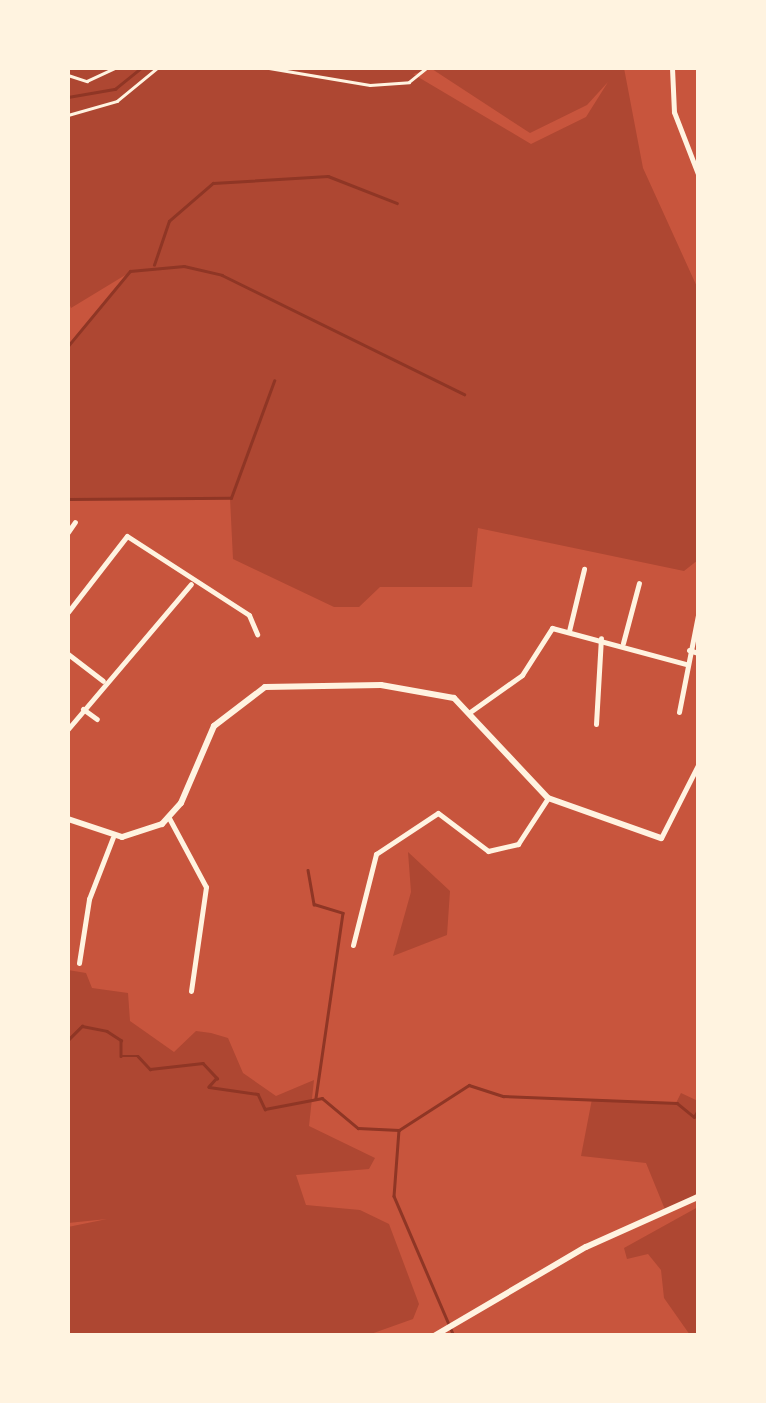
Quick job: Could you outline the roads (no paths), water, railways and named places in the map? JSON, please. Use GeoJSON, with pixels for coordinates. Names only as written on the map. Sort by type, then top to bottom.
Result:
{"type":"FeatureCollection","features":[{"type":"Feature","properties":{"kind":"street"},"geometry":{"type":"LineString","coordinates":[[672,68],[686,145],[698,174]]}},
{"type":"Feature","properties":{"kind":"street"},"geometry":{"type":"LineString","coordinates":[[686,145],[698,141]]}},
{"type":"Feature","properties":{"kind":"street"},"geometry":{"type":"LineString","coordinates":[[68,532],[75,522]]}},
{"type":"Feature","properties":{"kind":"street"},"geometry":{"type":"LineString","coordinates":[[68,612],[127,536],[191,584],[249,615],[256,634]]}},
{"type":"Feature","properties":{"kind":"street"},"geometry":{"type":"LineString","coordinates":[[569,630],[584,570]]}},
{"type":"Feature","properties":{"kind":"street"},"geometry":{"type":"LineString","coordinates":[[623,643],[638,583]]}},
{"type":"Feature","properties":{"kind":"street"},"geometry":{"type":"LineString","coordinates":[[68,729],[104,681],[191,584]]}},
{"type":"Feature","properties":{"kind":"street"},"geometry":{"type":"LineString","coordinates":[[679,712],[685,664],[698,615]]}},
{"type":"Feature","properties":{"kind":"street"},"geometry":{"type":"LineString","coordinates":[[470,712],[522,675],[547,630],[569,630],[623,643],[685,664]]}},
{"type":"Feature","properties":{"kind":"street"},"geometry":{"type":"LineString","coordinates":[[596,724],[601,638]]}},
{"type":"Feature","properties":{"kind":"street"},"geometry":{"type":"LineString","coordinates":[[689,650],[698,653]]}},
{"type":"Feature","properties":{"kind":"street"},"geometry":{"type":"LineString","coordinates":[[68,654],[104,681]]}},
{"type":"Feature","properties":{"kind":"street"},"geometry":{"type":"LineString","coordinates":[[68,819],[114,837],[169,818],[214,726],[265,687],[429,689],[470,712],[548,798],[662,838],[698,765]]}},
{"type":"Feature","properties":{"kind":"street"},"geometry":{"type":"LineString","coordinates":[[83,709],[98,719]]}},
{"type":"Feature","properties":{"kind":"street"},"geometry":{"type":"LineString","coordinates":[[353,945],[376,854],[438,814],[476,846],[518,844],[548,798]]}},
{"type":"Feature","properties":{"kind":"street"},"geometry":{"type":"LineString","coordinates":[[169,818],[206,887],[192,991]]}},
{"type":"Feature","properties":{"kind":"street"},"geometry":{"type":"LineString","coordinates":[[79,963],[88,899],[114,837]]}},
{"type":"Feature","properties":{"kind":"street"},"geometry":{"type":"LineString","coordinates":[[434,1336],[586,1247],[698,1198]]}},
{"type":"Feature","properties":{"kind":"waterway"},"geometry":{"type":"LineString","coordinates":[[68,97],[115,89],[141,68]]}},
{"type":"Feature","properties":{"kind":"waterway"},"geometry":{"type":"LineString","coordinates":[[154,265],[169,221],[213,183],[328,176],[397,203]]}},
{"type":"Feature","properties":{"kind":"waterway"},"geometry":{"type":"LineString","coordinates":[[68,346],[130,271],[184,266],[222,275],[464,394]]}},
{"type":"Feature","properties":{"kind":"waterway"},"geometry":{"type":"LineString","coordinates":[[68,499],[231,498],[274,381]]}},
{"type":"Feature","properties":{"kind":"waterway"},"geometry":{"type":"LineString","coordinates":[[308,870],[314,904],[343,913],[316,1098]]}},
{"type":"Feature","properties":{"kind":"waterway"},"geometry":{"type":"LineString","coordinates":[[68,1040],[82,1026],[107,1031],[121,1040],[121,1056],[138,1056],[150,1069],[203,1063],[217,1078],[209,1087],[258,1094],[265,1109],[322,1098],[358,1128],[399,1130],[394,1196],[454,1336]]}},
{"type":"Feature","properties":{"kind":"waterway"},"geometry":{"type":"LineString","coordinates":[[399,1130],[469,1085],[503,1096],[677,1103],[694,1117],[698,1110]]}}]}
